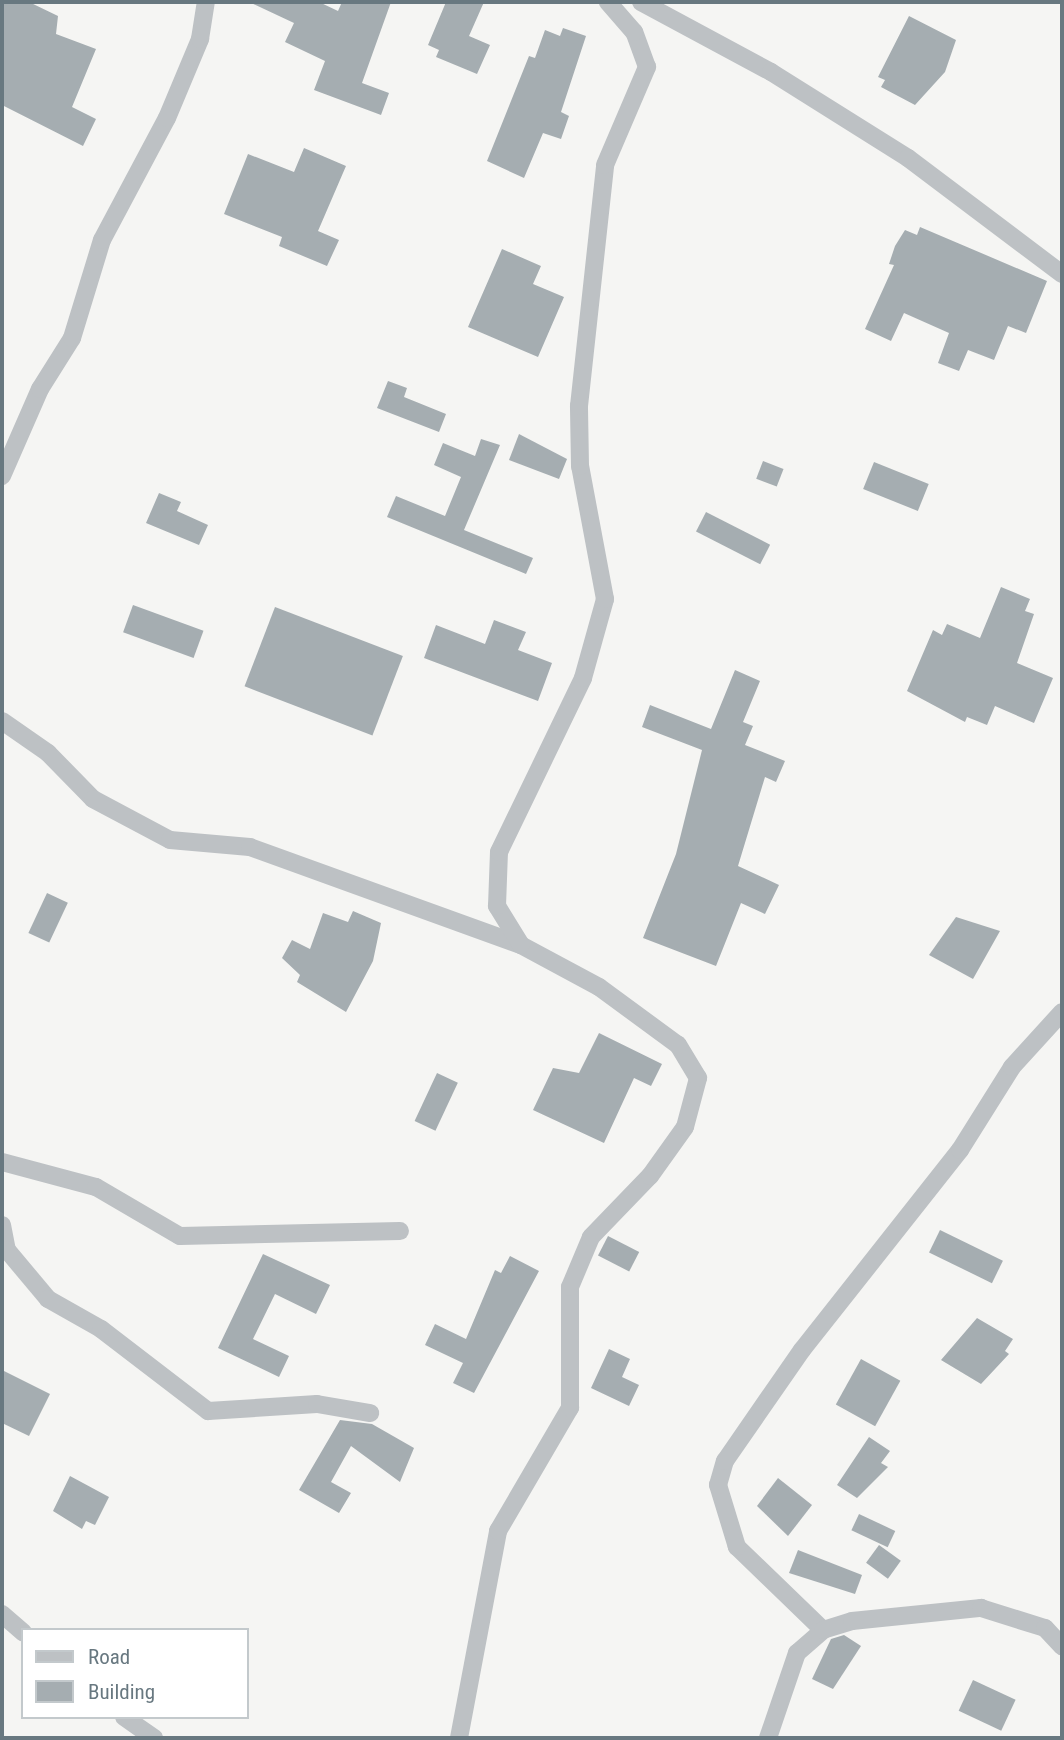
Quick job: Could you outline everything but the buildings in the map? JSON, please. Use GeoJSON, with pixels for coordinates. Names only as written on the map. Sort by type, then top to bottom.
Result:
{"type":"FeatureCollection","features":[{"type":"Feature","properties":{"kind":"street"},"geometry":{"type":"LineString","coordinates":[[2,476],[40,389],[72,338],[102,240],[167,118],[200,39],[206,2]]}},
{"type":"Feature","properties":{"kind":"street"},"geometry":{"type":"LineString","coordinates":[[521,945],[497,906],[499,852],[583,678],[605,598],[580,466],[579,406],[605,165],[647,67],[634,32],[608,2]]}},
{"type":"Feature","properties":{"kind":"street"},"geometry":{"type":"LineString","coordinates":[[641,2],[771,72],[908,158],[1062,274]]}},
{"type":"Feature","properties":{"kind":"street"},"geometry":{"type":"LineString","coordinates":[[2,721],[48,753],[93,799],[170,840],[250,846],[521,945],[599,987],[678,1045],[698,1078],[685,1127],[650,1176],[591,1237],[570,1287],[569,1408],[498,1531],[459,1738]]}},
{"type":"Feature","properties":{"kind":"street"},"geometry":{"type":"LineString","coordinates":[[823,1630],[737,1547],[718,1485],[725,1461],[802,1350],[960,1150],[1012,1067],[1062,1012]]}},
{"type":"Feature","properties":{"kind":"street"},"geometry":{"type":"LineString","coordinates":[[2,1162],[96,1187],[180,1236],[400,1231]]}},
{"type":"Feature","properties":{"kind":"street"},"geometry":{"type":"LineString","coordinates":[[2,1225],[7,1250],[48,1299],[101,1329],[208,1411],[317,1404],[370,1413]]}},
{"type":"Feature","properties":{"kind":"street"},"geometry":{"type":"LineString","coordinates":[[768,1738],[797,1653],[823,1630],[852,1621],[981,1608],[1045,1628],[1062,1646]]}},
{"type":"Feature","properties":{"kind":"street"},"geometry":{"type":"LineString","coordinates":[[2,1614],[21,1630]]}},
{"type":"Feature","properties":{"kind":"street"},"geometry":{"type":"LineString","coordinates":[[127,1719],[154,1738]]}}]}
